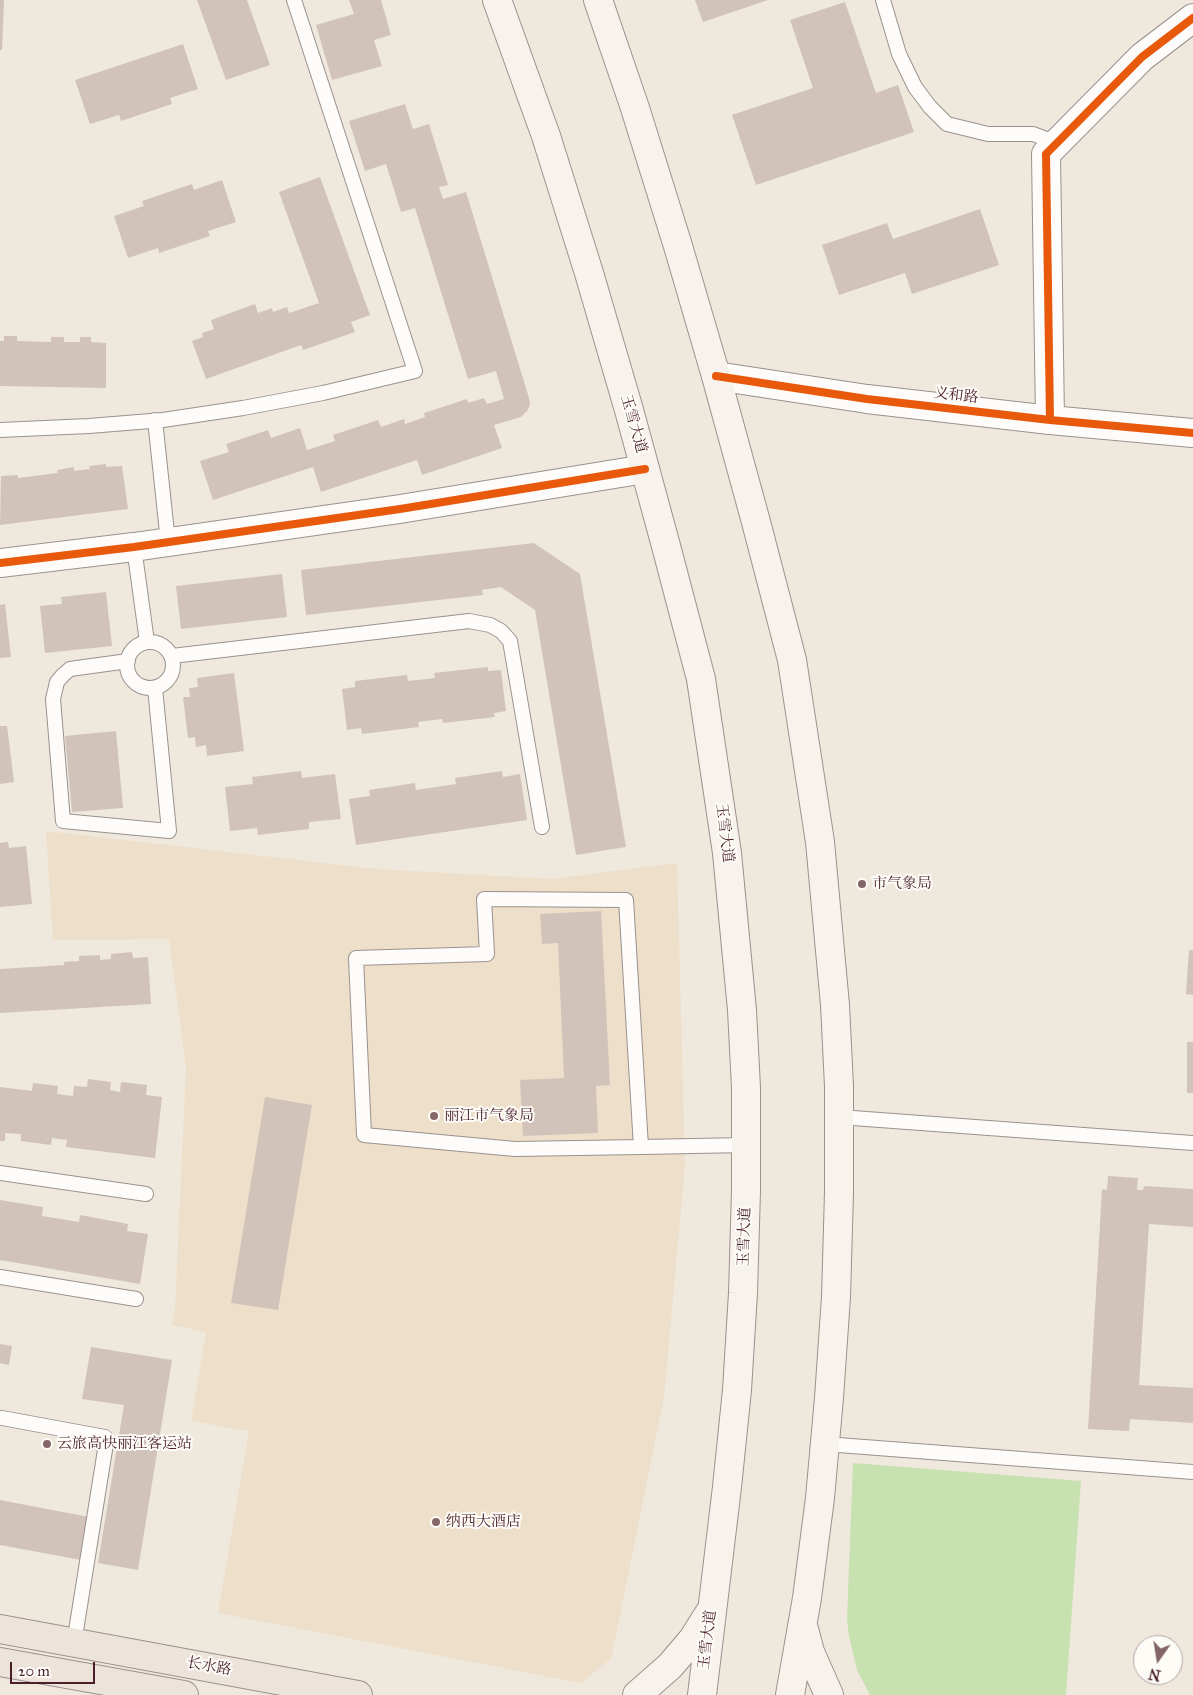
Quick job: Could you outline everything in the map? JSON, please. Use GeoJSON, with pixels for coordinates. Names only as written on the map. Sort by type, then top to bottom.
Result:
{"type":"FeatureCollection","features":[{"type":"Feature","properties":{"kind":"highway","name":"长水路"},"geometry":{"type":"LineString","coordinates":[[0,1629],[358,1695]]}},
{"type":"Feature","properties":{"kind":"highway"},"geometry":{"type":"LineString","coordinates":[[0,1662],[184,1695]]}},
{"type":"Feature","properties":{"kind":"main road","name":"玉雪大道"},"geometry":{"type":"LineString","coordinates":[[498,0],[546,136],[589,273],[645,469],[701,679],[727,853],[742,1010],[746,1088],[743,1293],[737,1390],[702,1695]]}},
{"type":"Feature","properties":{"kind":"main road"},"geometry":{"type":"LineString","coordinates":[[598,0],[635,108],[678,246],[716,376],[792,660],[807,751],[822,869],[835,1005],[839,1117],[836,1297],[825,1444],[818,1507],[803,1624],[790,1695]]}},
{"type":"Feature","properties":{"kind":"main road"},"geometry":{"type":"LineString","coordinates":[[637,1695],[670,1666],[693,1639],[712,1609]]}},
{"type":"Feature","properties":{"kind":"main road"},"geometry":{"type":"LineString","coordinates":[[803,1624],[810,1652],[829,1695]]}},
{"type":"Feature","properties":{"kind":"street"},"geometry":{"type":"LineString","coordinates":[[1050,420],[1046,154],[1142,57],[1193,18]]}},
{"type":"Feature","properties":{"kind":"street","name":"义和路"},"geometry":{"type":"LineString","coordinates":[[716,376],[867,399],[1050,420],[1193,433]]}},
{"type":"Feature","properties":{"kind":"street"},"geometry":{"type":"LineString","coordinates":[[0,563],[134,547],[400,508],[645,469]]}},
{"type":"Feature","properties":{"kind":"lane"},"geometry":{"type":"LineString","coordinates":[[0,430],[90,426],[155,420],[243,408],[323,393],[415,371],[294,0]]}},
{"type":"Feature","properties":{"kind":"lane"},"geometry":{"type":"LineString","coordinates":[[883,0],[899,54],[915,87],[947,124],[988,134],[1033,134],[1057,143]]}},
{"type":"Feature","properties":{"kind":"lane"},"geometry":{"type":"LineString","coordinates":[[155,420],[168,542]]}},
{"type":"Feature","properties":{"kind":"lane"},"geometry":{"type":"LineString","coordinates":[[134,547],[147,642]]}},
{"type":"Feature","properties":{"kind":"lane"},"geometry":{"type":"LineString","coordinates":[[172,656],[469,621],[490,625],[501,631],[510,641],[542,826]]}},
{"type":"Feature","properties":{"kind":"lane"},"geometry":{"type":"LineString","coordinates":[[147,642],[159,643],[167,648],[172,656],[174,665],[173,673],[168,680],[155,688],[144,688],[136,683],[130,676],[127,666],[128,656],[133,649],[147,642]]}},
{"type":"Feature","properties":{"kind":"lane"},"geometry":{"type":"LineString","coordinates":[[128,661],[70,670],[63,674],[57,682],[53,699],[63,821],[169,831],[155,688]]}},
{"type":"Feature","properties":{"kind":"lane"},"geometry":{"type":"LineString","coordinates":[[642,1147],[626,900],[484,899],[487,954],[356,958],[364,1135],[515,1149],[642,1147],[746,1145]]}},
{"type":"Feature","properties":{"kind":"lane"},"geometry":{"type":"LineString","coordinates":[[839,1117],[1193,1143]]}},
{"type":"Feature","properties":{"kind":"lane"},"geometry":{"type":"LineString","coordinates":[[0,1173],[146,1194]]}},
{"type":"Feature","properties":{"kind":"lane"},"geometry":{"type":"LineString","coordinates":[[0,1277],[136,1298]]}},
{"type":"Feature","properties":{"kind":"lane"},"geometry":{"type":"LineString","coordinates":[[2,1418],[105,1436],[105,1450],[74,1643]]}},
{"type":"Feature","properties":{"kind":"lane"},"geometry":{"type":"LineString","coordinates":[[825,1444],[1193,1472]]}},
{"type":"Feature","properties":{"kind":"shaded area","name":"丽江市气象局"},"geometry":{"type":"Polygon","coordinates":[[[46,831],[376,869],[553,879],[677,863],[685,1165],[664,1397],[611,1659],[581,1683],[218,1613],[249,1431],[191,1421],[206,1332],[172,1325],[175,1309],[186,1068],[169,939],[53,940],[46,831]]]}},
{"type":"Feature","properties":{"kind":"green space"},"geometry":{"type":"Polygon","coordinates":[[[853,1463],[1081,1481],[1066,1695],[870,1695],[857,1670],[847,1619],[853,1463]]]}},
{"type":"Feature","properties":{"kind":"building"},"geometry":{"type":"Polygon","coordinates":[[[0,0],[4,0],[2,50],[0,50],[0,0]]]}},
{"type":"Feature","properties":{"kind":"building"},"geometry":{"type":"Polygon","coordinates":[[[197,0],[247,0],[270,65],[226,80],[197,0]]]}},
{"type":"Feature","properties":{"kind":"building"},"geometry":{"type":"Polygon","coordinates":[[[349,0],[381,0],[391,35],[374,40],[382,66],[332,80],[316,25],[354,14],[349,0]]]}},
{"type":"Feature","properties":{"kind":"building"},"geometry":{"type":"Polygon","coordinates":[[[695,0],[768,0],[703,22],[695,0]]]}},
{"type":"Feature","properties":{"kind":"building"},"geometry":{"type":"Polygon","coordinates":[[[845,2],[876,93],[898,85],[914,132],[756,185],[732,115],[813,88],[790,20],[845,2]]]}},
{"type":"Feature","properties":{"kind":"building"},"geometry":{"type":"Polygon","coordinates":[[[183,44],[198,89],[170,98],[172,104],[121,121],[119,115],[90,124],[75,80],[183,44]]]}},
{"type":"Feature","properties":{"kind":"building"},"geometry":{"type":"Polygon","coordinates":[[[405,104],[413,129],[429,124],[448,185],[439,187],[443,199],[466,192],[529,398],[528,410],[521,417],[494,425],[502,448],[422,475],[417,460],[321,492],[313,467],[213,500],[200,461],[229,452],[226,444],[268,430],[271,438],[300,428],[307,450],[335,441],[333,435],[378,420],[381,427],[404,419],[405,424],[425,417],[424,413],[467,399],[468,403],[484,398],[487,404],[504,399],[496,371],[468,379],[415,208],[401,212],[386,164],[365,171],[349,121],[405,104]]]}},
{"type":"Feature","properties":{"kind":"building"},"geometry":{"type":"Polygon","coordinates":[[[320,177],[370,315],[351,322],[355,332],[303,350],[301,345],[206,379],[192,341],[203,337],[202,333],[214,329],[211,320],[255,304],[258,313],[272,308],[273,312],[287,307],[289,313],[319,303],[279,192],[320,177]]]}},
{"type":"Feature","properties":{"kind":"building"},"geometry":{"type":"Polygon","coordinates":[[[222,180],[236,222],[208,231],[210,236],[159,253],[158,248],[128,258],[114,216],[144,206],[142,201],[192,184],[194,190],[222,180]]]}},
{"type":"Feature","properties":{"kind":"building"},"geometry":{"type":"Polygon","coordinates":[[[980,209],[999,265],[912,294],[905,273],[839,295],[822,245],[887,223],[893,239],[980,209]]]}},
{"type":"Feature","properties":{"kind":"building"},"geometry":{"type":"Polygon","coordinates":[[[4,336],[17,336],[17,341],[51,342],[51,337],[64,337],[64,342],[80,342],[80,337],[91,337],[91,342],[106,343],[106,388],[0,386],[0,341],[4,341],[4,336]]]}},
{"type":"Feature","properties":{"kind":"building"},"geometry":{"type":"Polygon","coordinates":[[[106,464],[106,467],[122,466],[128,509],[0,525],[1,476],[18,475],[18,478],[58,473],[57,470],[74,467],[74,471],[90,469],[89,466],[106,464]]]}},
{"type":"Feature","properties":{"kind":"building"},"geometry":{"type":"Polygon","coordinates":[[[534,543],[580,574],[626,847],[576,855],[535,610],[501,587],[482,590],[483,595],[306,615],[301,570],[534,543]]]}},
{"type":"Feature","properties":{"kind":"building"},"geometry":{"type":"Polygon","coordinates":[[[282,574],[287,617],[181,629],[176,586],[282,574]]]}},
{"type":"Feature","properties":{"kind":"building"},"geometry":{"type":"Polygon","coordinates":[[[106,592],[112,646],[45,653],[40,606],[62,604],[61,597],[106,592]]]}},
{"type":"Feature","properties":{"kind":"building"},"geometry":{"type":"Polygon","coordinates":[[[5,604],[11,657],[0,658],[0,605],[5,604]]]}},
{"type":"Feature","properties":{"kind":"building"},"geometry":{"type":"Polygon","coordinates":[[[488,667],[488,671],[501,670],[506,711],[494,713],[495,717],[443,723],[442,719],[418,722],[419,727],[362,734],[361,728],[347,730],[342,689],[355,687],[355,681],[407,675],[408,681],[435,678],[434,673],[488,667]]]}},
{"type":"Feature","properties":{"kind":"building"},"geometry":{"type":"Polygon","coordinates":[[[234,673],[244,751],[207,756],[206,745],[196,747],[195,737],[188,738],[183,697],[190,697],[189,688],[198,687],[197,678],[234,673]]]}},
{"type":"Feature","properties":{"kind":"building"},"geometry":{"type":"Polygon","coordinates":[[[0,726],[7,726],[14,782],[0,784],[0,726]]]}},
{"type":"Feature","properties":{"kind":"building"},"geometry":{"type":"Polygon","coordinates":[[[116,731],[123,808],[72,812],[65,736],[116,731]]]}},
{"type":"Feature","properties":{"kind":"building"},"geometry":{"type":"Polygon","coordinates":[[[301,771],[302,778],[335,774],[341,819],[309,822],[309,829],[258,835],[257,828],[230,831],[225,787],[253,784],[252,777],[301,771]]]}},
{"type":"Feature","properties":{"kind":"building"},"geometry":{"type":"Polygon","coordinates":[[[502,771],[503,777],[520,774],[527,820],[356,845],[349,799],[370,796],[369,790],[415,783],[416,790],[456,784],[455,778],[502,771]]]}},
{"type":"Feature","properties":{"kind":"building"},"geometry":{"type":"Polygon","coordinates":[[[8,842],[9,848],[26,846],[32,904],[0,907],[0,843],[8,842]]]}},
{"type":"Feature","properties":{"kind":"building"},"geometry":{"type":"Polygon","coordinates":[[[601,911],[610,1085],[596,1086],[598,1133],[523,1136],[520,1080],[564,1078],[558,943],[542,944],[540,914],[601,911]]]}},
{"type":"Feature","properties":{"kind":"building"},"geometry":{"type":"Polygon","coordinates":[[[1189,950],[1193,950],[1193,995],[1186,994],[1189,950]]]}},
{"type":"Feature","properties":{"kind":"building"},"geometry":{"type":"Polygon","coordinates":[[[132,952],[133,958],[148,957],[151,1004],[0,1013],[0,969],[64,965],[64,962],[79,961],[79,956],[100,955],[100,960],[111,959],[111,954],[132,952]]]}},
{"type":"Feature","properties":{"kind":"building"},"geometry":{"type":"Polygon","coordinates":[[[1187,1042],[1193,1042],[1193,1093],[1187,1093],[1187,1042]]]}},
{"type":"Feature","properties":{"kind":"building"},"geometry":{"type":"Polygon","coordinates":[[[88,1079],[111,1082],[110,1090],[120,1092],[121,1082],[147,1085],[146,1095],[162,1097],[155,1158],[66,1147],[67,1140],[52,1138],[51,1145],[21,1141],[21,1134],[5,1133],[5,1141],[0,1141],[0,1087],[32,1091],[33,1083],[58,1086],[57,1094],[73,1096],[74,1086],[87,1087],[88,1079]]]}},
{"type":"Feature","properties":{"kind":"building"},"geometry":{"type":"Polygon","coordinates":[[[265,1097],[312,1105],[278,1310],[231,1303],[265,1097]]]}},
{"type":"Feature","properties":{"kind":"building"},"geometry":{"type":"Polygon","coordinates":[[[1108,1176],[1138,1178],[1137,1190],[1143,1190],[1144,1186],[1193,1189],[1193,1227],[1149,1224],[1139,1385],[1193,1388],[1193,1423],[1130,1419],[1129,1431],[1088,1429],[1102,1189],[1107,1190],[1108,1176]]]}},
{"type":"Feature","properties":{"kind":"building"},"geometry":{"type":"Polygon","coordinates":[[[0,1200],[43,1207],[42,1216],[79,1222],[80,1215],[128,1224],[127,1231],[148,1234],[140,1284],[0,1260],[0,1200]]]}},
{"type":"Feature","properties":{"kind":"building"},"geometry":{"type":"Polygon","coordinates":[[[0,1344],[12,1346],[9,1365],[0,1363],[0,1344]]]}},
{"type":"Feature","properties":{"kind":"building"},"geometry":{"type":"Polygon","coordinates":[[[91,1347],[172,1360],[138,1570],[98,1563],[124,1405],[82,1399],[91,1347]]]}},
{"type":"Feature","properties":{"kind":"building"},"geometry":{"type":"Polygon","coordinates":[[[0,1500],[89,1517],[81,1560],[0,1545],[0,1500]]]}},
{"type":"Feature","properties":{"kind":"cycle path"},"geometry":{"type":"LineString","coordinates":[[1050,420],[1046,154],[1142,57],[1193,18]]}},
{"type":"Feature","properties":{"kind":"cycle path"},"geometry":{"type":"LineString","coordinates":[[716,376],[867,399],[1050,420],[1193,433]]}},
{"type":"Feature","properties":{"kind":"cycle path"},"geometry":{"type":"LineString","coordinates":[[0,563],[134,547],[400,509],[645,469]]}},
{"type":"Feature","properties":{"kind":"place","name":"市气象局"},"geometry":{"type":"Point","coordinates":[862,884]}},
{"type":"Feature","properties":{"kind":"place","name":"丽江市气象局"},"geometry":{"type":"Point","coordinates":[434,1116]}},
{"type":"Feature","properties":{"kind":"place","name":"云旅高快丽江客运站"},"geometry":{"type":"Point","coordinates":[47,1444]}},
{"type":"Feature","properties":{"kind":"place","name":"纳西大酒店"},"geometry":{"type":"Point","coordinates":[436,1522]}}]}
